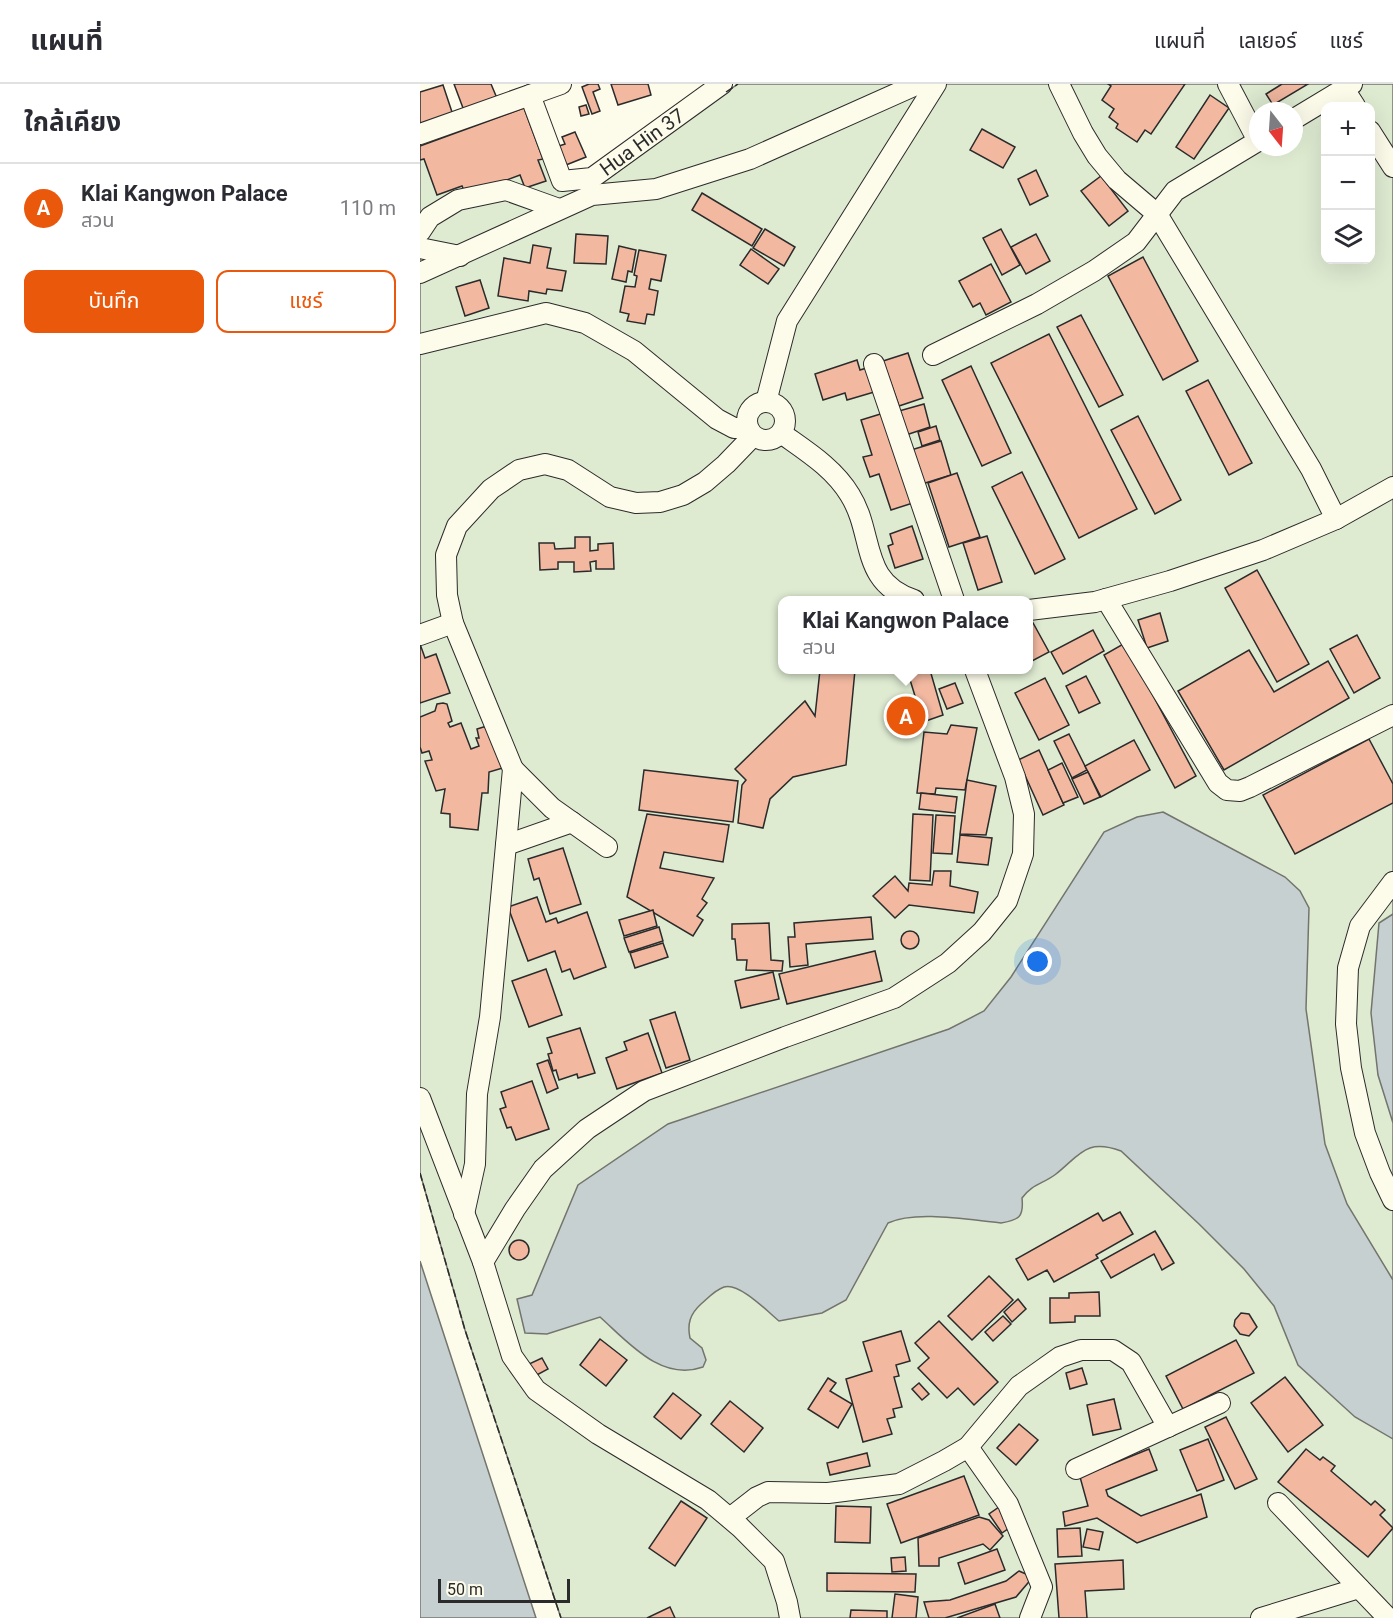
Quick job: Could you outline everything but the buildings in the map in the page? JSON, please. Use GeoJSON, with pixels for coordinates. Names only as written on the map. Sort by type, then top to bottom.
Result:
{"type":"FeatureCollection","features":[{"type":"Feature","properties":{"kind":"street"},"geometry":{"type":"LineString","coordinates":[[420,134],[561,84]]}},
{"type":"Feature","properties":{"kind":"street","name":"Hua Hin 37"},"geometry":{"type":"LineString","coordinates":[[530,95],[562,181],[592,178],[722,84]]}},
{"type":"Feature","properties":{"kind":"street"},"geometry":{"type":"LineString","coordinates":[[420,273],[592,195],[656,189],[750,159],[804,137],[918,84]]}},
{"type":"Feature","properties":{"kind":"street"},"geometry":{"type":"LineString","coordinates":[[766,402],[787,321],[936,84]]}},
{"type":"Feature","properties":{"kind":"street"},"geometry":{"type":"LineString","coordinates":[[1228,84],[1249,124]]}},
{"type":"Feature","properties":{"kind":"street"},"geometry":{"type":"LineString","coordinates":[[1061,86],[1083,133],[1097,156],[1117,180],[1157,214],[1311,469],[1336,519]]}},
{"type":"Feature","properties":{"kind":"street"},"geometry":{"type":"LineString","coordinates":[[1303,114],[1348,86],[1354,102]]}},
{"type":"Feature","properties":{"kind":"street"},"geometry":{"type":"LineString","coordinates":[[1375,138],[1393,167]]}},
{"type":"Feature","properties":{"kind":"street"},"geometry":{"type":"LineString","coordinates":[[933,354],[1037,304],[1094,271],[1136,242],[1175,191],[1249,146]]}},
{"type":"Feature","properties":{"kind":"street"},"geometry":{"type":"LineString","coordinates":[[420,232],[430,217],[458,200],[506,190],[559,209]]}},
{"type":"Feature","properties":{"kind":"street"},"geometry":{"type":"LineString","coordinates":[[420,248],[460,256]]}},
{"type":"Feature","properties":{"kind":"street"},"geometry":{"type":"LineString","coordinates":[[420,344],[546,313],[585,323],[634,351],[717,419],[734,428],[769,440],[781,433],[785,424],[783,412],[774,404],[766,402],[752,408],[746,419],[751,432]]}},
{"type":"Feature","properties":{"kind":"street"},"geometry":{"type":"LineString","coordinates":[[874,364],[953,596]]}},
{"type":"Feature","properties":{"kind":"street"},"geometry":{"type":"LineString","coordinates":[[607,847],[552,807],[513,770],[453,623],[447,595],[446,555],[458,526],[491,489],[519,470],[545,464],[568,470],[610,497],[636,503],[660,502],[683,495],[705,482],[726,464],[751,432]]}},
{"type":"Feature","properties":{"kind":"street"},"geometry":{"type":"LineString","coordinates":[[781,433],[817,459],[838,478],[851,496],[861,518],[869,555],[876,572],[885,584],[904,596]]}},
{"type":"Feature","properties":{"kind":"street"},"geometry":{"type":"LineString","coordinates":[[1033,611],[1106,599],[1263,550],[1336,519],[1393,487]]}},
{"type":"Feature","properties":{"kind":"street"},"geometry":{"type":"LineString","coordinates":[[1106,599],[1182,722],[1210,773],[1227,790],[1240,791],[1250,788],[1393,715]]}},
{"type":"Feature","properties":{"kind":"street"},"geometry":{"type":"LineString","coordinates":[[420,635],[453,623]]}},
{"type":"Feature","properties":{"kind":"street"},"geometry":{"type":"LineString","coordinates":[[483,1262],[514,1209],[543,1169],[587,1129],[644,1091],[894,998],[948,963],[982,932],[1006,901],[1023,854],[1024,814],[1015,777],[979,674]]}},
{"type":"Feature","properties":{"kind":"street"},"geometry":{"type":"LineString","coordinates":[[464,1214],[475,1164],[477,1094],[490,1017],[513,770]]}},
{"type":"Feature","properties":{"kind":"street"},"geometry":{"type":"LineString","coordinates":[[506,845],[572,822]]}},
{"type":"Feature","properties":{"kind":"street"},"geometry":{"type":"LineString","coordinates":[[1393,882],[1360,926],[1348,968],[1346,1024],[1351,1068],[1365,1133],[1393,1200]]}},
{"type":"Feature","properties":{"kind":"street"},"geometry":{"type":"LineString","coordinates":[[420,1098],[483,1262],[512,1356],[536,1390],[598,1434],[708,1500],[730,1518],[774,1561],[790,1618]]}},
{"type":"Feature","properties":{"kind":"street"},"geometry":{"type":"LineString","coordinates":[[730,1518],[756,1497],[768,1492],[828,1493],[899,1484],[968,1447],[1019,1386],[1060,1357],[1081,1350],[1113,1350],[1131,1362],[1168,1427]]}},
{"type":"Feature","properties":{"kind":"street"},"geometry":{"type":"LineString","coordinates":[[1076,1469],[1220,1403]]}},
{"type":"Feature","properties":{"kind":"street"},"geometry":{"type":"LineString","coordinates":[[968,1447],[1008,1504],[1042,1587],[1030,1618]]}},
{"type":"Feature","properties":{"kind":"street"},"geometry":{"type":"LineString","coordinates":[[1278,1503],[1388,1618]]}},
{"type":"Feature","properties":{"kind":"street"},"geometry":{"type":"LineString","coordinates":[[1262,1618],[1359,1588]]}},
{"type":"Feature","properties":{"kind":"green space"},"geometry":{"type":"Polygon","coordinates":[[[738,84],[1393,84],[1393,1618],[561,1618],[465,1330],[420,1173],[420,141],[527,102],[558,191],[596,183],[738,84]]]}},
{"type":"Feature","properties":{"kind":"shaded area"},"geometry":{"type":"Polygon","coordinates":[[[1163,812],[1285,877],[1300,891],[1309,908],[1306,1009],[1325,1144],[1347,1204],[1393,1280],[1393,1439],[1355,1417],[1298,1365],[1274,1306],[1244,1269],[1121,1151],[1109,1147],[1099,1146],[1084,1151],[1056,1174],[1030,1190],[1022,1198],[1022,1210],[1016,1219],[1001,1223],[928,1216],[900,1219],[888,1223],[846,1300],[822,1313],[779,1321],[745,1293],[730,1287],[721,1288],[697,1308],[689,1324],[690,1338],[702,1348],[706,1360],[703,1367],[688,1370],[673,1369],[659,1364],[634,1348],[600,1317],[547,1334],[525,1333],[517,1299],[532,1295],[578,1185],[668,1124],[949,1029],[984,1011],[1011,977],[1104,832],[1137,817],[1163,812]]]}},
{"type":"Feature","properties":{"kind":"shaded area"},"geometry":{"type":"Polygon","coordinates":[[[1393,914],[1393,1123],[1378,1075],[1371,1013],[1379,923],[1393,914]]]}},
{"type":"Feature","properties":{"kind":"shaded area"},"geometry":{"type":"Polygon","coordinates":[[[420,1261],[536,1618],[420,1618],[420,1261]]]}},
{"type":"Feature","properties":{"kind":"fence"},"geometry":{"type":"LineString","coordinates":[[726,92],[738,84]]}},
{"type":"Feature","properties":{"kind":"fence"},"geometry":{"type":"LineString","coordinates":[[420,1173],[465,1330],[561,1618]]}},
{"type":"Feature","properties":{"kind":"place","name":"Klai Kangwon Palace"},"geometry":{"type":"Point","coordinates":[906,716]}}]}
